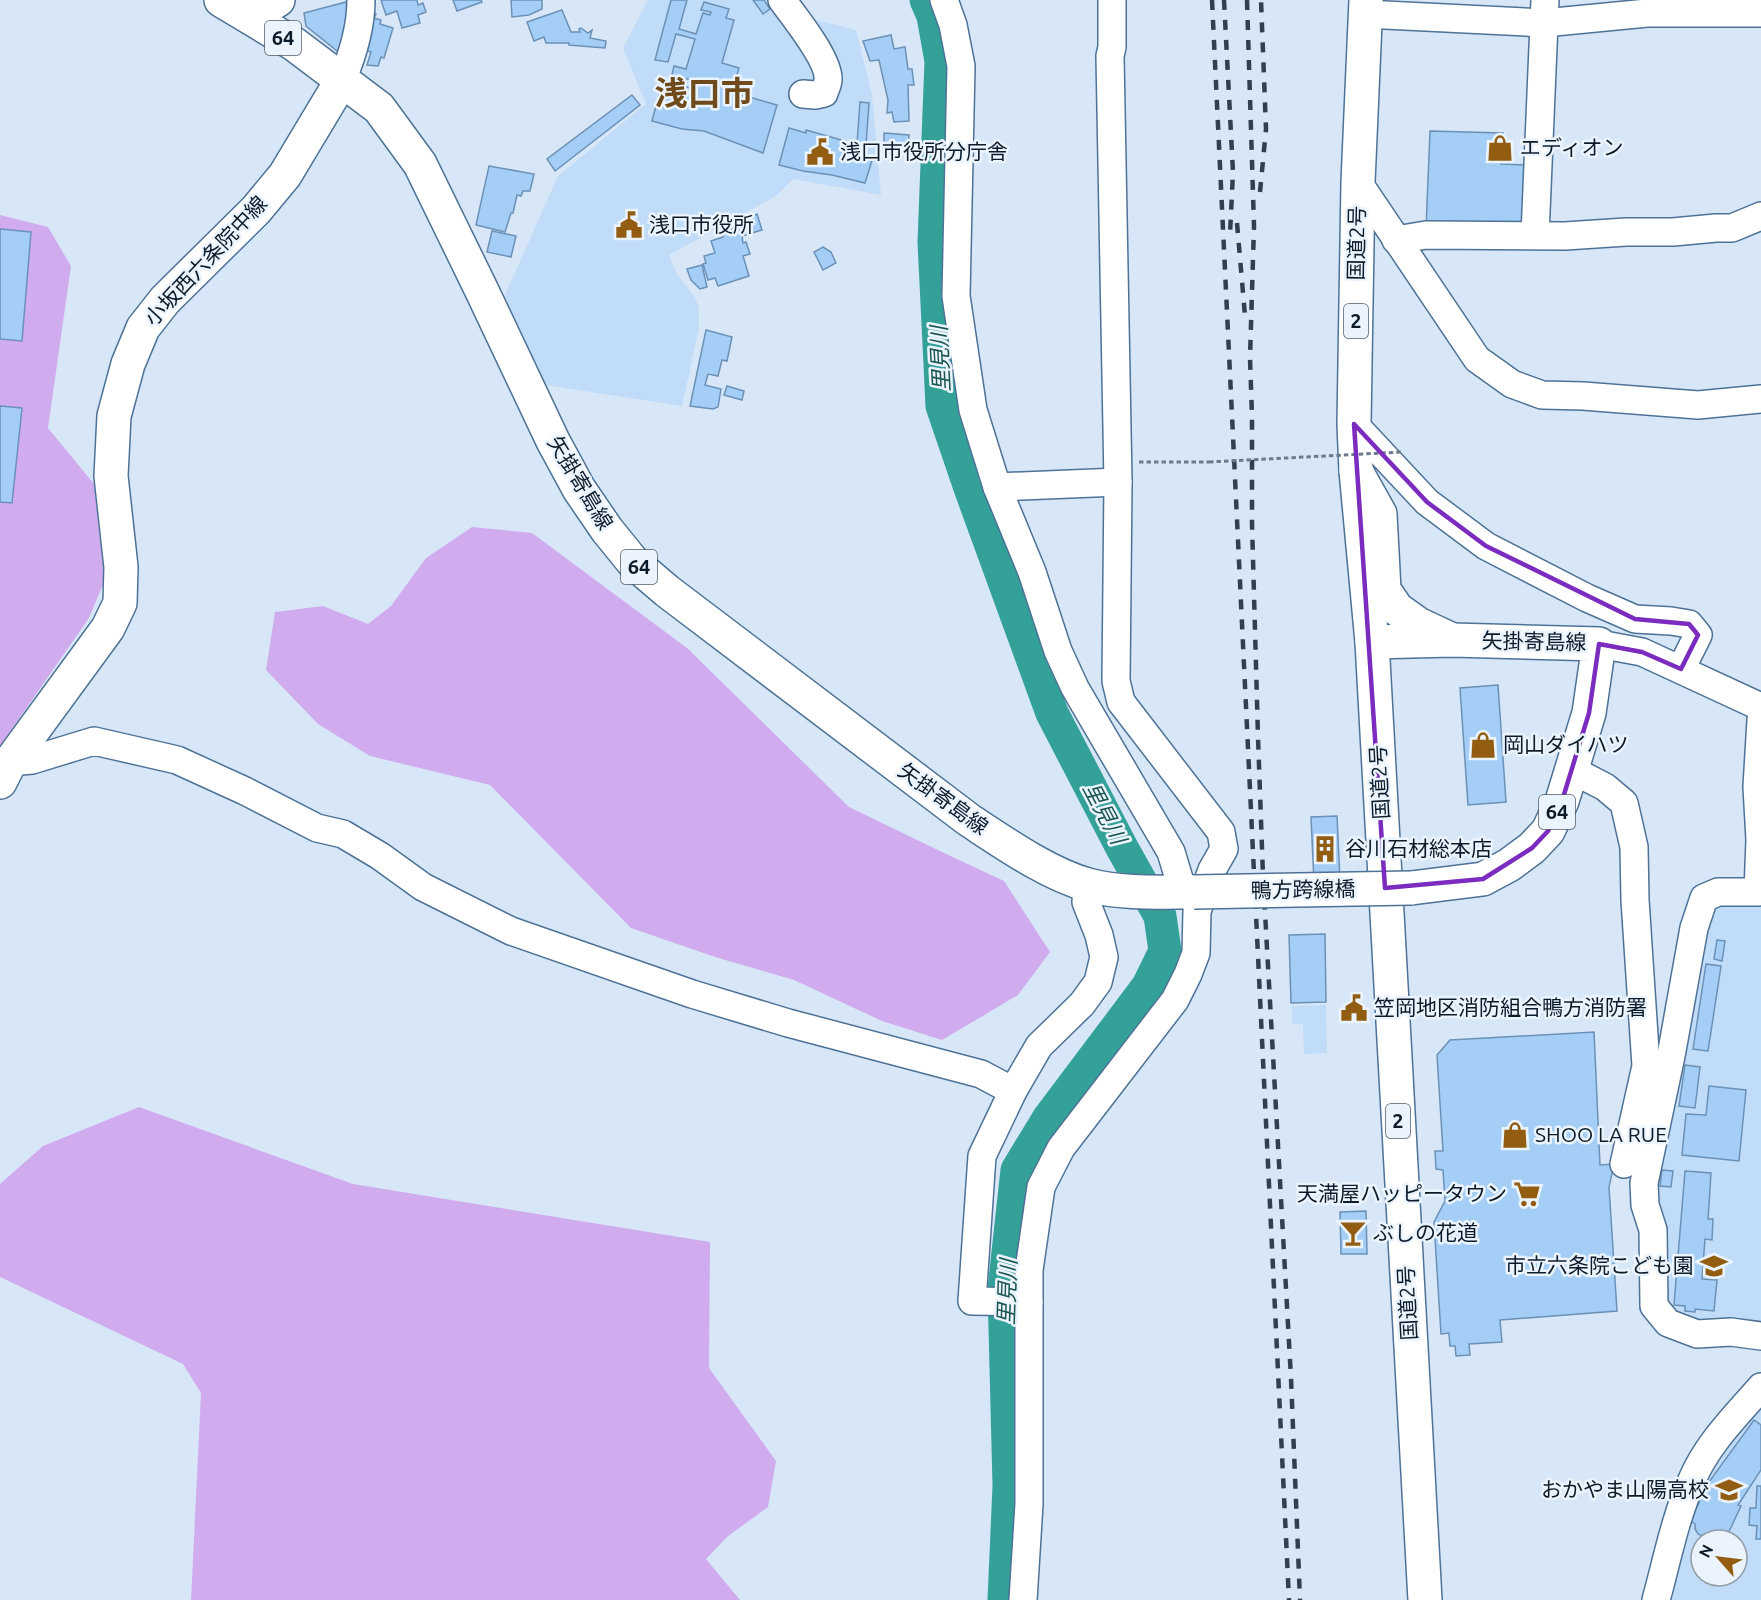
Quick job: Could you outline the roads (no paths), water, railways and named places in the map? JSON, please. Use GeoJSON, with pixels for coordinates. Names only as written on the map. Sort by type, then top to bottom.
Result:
{"type":"FeatureCollection","features":[{"type":"Feature","properties":{"kind":"main road","name":"矢掛寄島線"},"geometry":{"type":"LineString","coordinates":[[221,0],[294,44],[379,108],[420,164],[553,441],[579,489],[606,530],[633,562],[667,591],[969,820],[1015,850],[1053,871],[1099,887],[1183,892]]}},
{"type":"Feature","properties":{"kind":"main road"},"geometry":{"type":"LineString","coordinates":[[250,17],[278,0]]}},
{"type":"Feature","properties":{"kind":"main road","name":"国道2号"},"geometry":{"type":"LineString","coordinates":[[1366,7],[1358,182],[1354,424],[1356,471],[1372,642],[1425,1600]]}},
{"type":"Feature","properties":{"kind":"main road","name":"小坂西六条院中線"},"geometry":{"type":"LineString","coordinates":[[5,772],[55,699],[108,628],[120,603],[121,567],[111,476],[114,416],[128,364],[143,328],[165,300],[256,210],[285,175],[342,80]]}},
{"type":"Feature","properties":{"kind":"main road"},"geometry":{"type":"LineString","coordinates":[[1356,471],[1380,514],[1384,590],[1397,609],[1418,624],[1452,640]]}},
{"type":"Feature","properties":{"kind":"main road","name":"矢掛寄島線"},"geometry":{"type":"LineString","coordinates":[[1372,642],[1452,640],[1599,644],[1589,713],[1562,801],[1548,831],[1532,848],[1509,865],[1484,879],[1411,888]]}},
{"type":"Feature","properties":{"kind":"main road","name":"鴨方跨線橋"},"geometry":{"type":"LineString","coordinates":[[1183,892],[1411,888]]}},
{"type":"Feature","properties":{"kind":"street"},"geometry":{"type":"LineString","coordinates":[[342,80],[354,50],[361,0]]}},
{"type":"Feature","properties":{"kind":"street"},"geometry":{"type":"LineString","coordinates":[[782,0],[819,52],[829,78],[824,93],[815,96],[804,94]]}},
{"type":"Feature","properties":{"kind":"street"},"geometry":{"type":"LineString","coordinates":[[944,0],[953,25],[961,66],[956,296],[973,410],[996,488],[1032,572],[1058,651],[1075,688],[1171,852],[1183,892]]}},
{"type":"Feature","properties":{"kind":"street"},"geometry":{"type":"LineString","coordinates":[[1023,1600],[1029,1504],[1029,1270],[1041,1187],[1061,1148],[1175,1000],[1196,953],[1197,912],[1212,870],[1224,849],[1221,832],[1121,702],[1116,681],[1118,472],[1110,56],[1112,0]]}},
{"type":"Feature","properties":{"kind":"street"},"geometry":{"type":"LineString","coordinates":[[1366,7],[1544,12],[1647,6],[1755,9]]}},
{"type":"Feature","properties":{"kind":"street"},"geometry":{"type":"LineString","coordinates":[[1535,235],[1544,12]]}},
{"type":"Feature","properties":{"kind":"street"},"geometry":{"type":"LineString","coordinates":[[1358,182],[1477,359],[1512,384],[1542,395],[1698,405],[1761,399]]}},
{"type":"Feature","properties":{"kind":"street"},"geometry":{"type":"LineString","coordinates":[[1396,240],[1426,235],[1565,236],[1673,232],[1732,228],[1761,216]]}},
{"type":"Feature","properties":{"kind":"street"},"geometry":{"type":"LineString","coordinates":[[1354,424],[1427,502],[1486,546],[1587,598],[1635,619],[1689,624],[1698,635],[1681,669]]}},
{"type":"Feature","properties":{"kind":"street"},"geometry":{"type":"LineString","coordinates":[[996,488],[1118,472]]}},
{"type":"Feature","properties":{"kind":"street"},"geometry":{"type":"LineString","coordinates":[[1599,644],[1642,651],[1761,707]]}},
{"type":"Feature","properties":{"kind":"street"},"geometry":{"type":"LineString","coordinates":[[1761,720],[1757,787],[1760,840],[1758,892],[1718,892],[1704,898],[1694,928],[1671,1056],[1644,1183],[1645,1205],[1653,1230],[1654,1306],[1668,1323],[1697,1334],[1731,1332],[1761,1336]]}},
{"type":"Feature","properties":{"kind":"street"},"geometry":{"type":"LineString","coordinates":[[5,772],[32,760],[94,741],[177,760],[245,791],[316,828],[343,834],[380,856],[423,887],[511,931],[692,994],[981,1074],[1013,1091]]}},
{"type":"Feature","properties":{"kind":"street"},"geometry":{"type":"LineString","coordinates":[[1572,770],[1605,788],[1624,803],[1634,847],[1635,900],[1646,1066],[1624,1164]]}},
{"type":"Feature","properties":{"kind":"street"},"geometry":{"type":"LineString","coordinates":[[1029,1302],[972,1301],[982,1156],[1013,1091],[1039,1046],[1082,1005],[1098,982],[1104,957],[1100,935],[1086,902],[1099,887]]}},
{"type":"Feature","properties":{"kind":"street"},"geometry":{"type":"LineString","coordinates":[[1656,1600],[1675,1529],[1692,1479],[1718,1436],[1761,1387]]}},
{"type":"Feature","properties":{"kind":"waterway","name":"里見川"},"geometry":{"type":"LineString","coordinates":[[926,0],[933,16],[941,61],[934,242],[942,406],[1052,713],[1160,916],[1165,951],[1148,986],[1048,1119],[1017,1170],[1004,1289],[1009,1486],[1004,1600]]}},
{"type":"Feature","properties":{"kind":"railway"},"geometry":{"type":"LineString","coordinates":[[1212,0],[1289,1600]]}},
{"type":"Feature","properties":{"kind":"railway"},"geometry":{"type":"LineString","coordinates":[[1224,0],[1233,172],[1230,234]]}},
{"type":"Feature","properties":{"kind":"railway"},"geometry":{"type":"LineString","coordinates":[[1247,0],[1254,226],[1250,358],[1258,737],[1263,876],[1291,1378],[1300,1600]]}},
{"type":"Feature","properties":{"kind":"railway"},"geometry":{"type":"LineString","coordinates":[[1260,192],[1266,129],[1261,0]]}},
{"type":"Feature","properties":{"kind":"railway"},"geometry":{"type":"LineString","coordinates":[[1237,223],[1245,316]]}},
{"type":"Feature","properties":{"kind":"place","name":"エディオン"},"geometry":{"type":"Point","coordinates":[1500,148]}},
{"type":"Feature","properties":{"kind":"place","name":"浅口市役所分庁舎"},"geometry":{"type":"Point","coordinates":[820,152]}},
{"type":"Feature","properties":{"kind":"place","name":"浅口市役所"},"geometry":{"type":"Point","coordinates":[629,225]}},
{"type":"Feature","properties":{"kind":"place","name":"岡山ダイハツ"},"geometry":{"type":"Point","coordinates":[1483,745]}},
{"type":"Feature","properties":{"kind":"place","name":"谷川石材総本店"},"geometry":{"type":"Point","coordinates":[1325,849]}},
{"type":"Feature","properties":{"kind":"place","name":"笠岡地区消防組合鴨方消防署"},"geometry":{"type":"Point","coordinates":[1354,1008]}},
{"type":"Feature","properties":{"kind":"place","name":"SHOO LA RUE"},"geometry":{"type":"Point","coordinates":[1515,1135]}},
{"type":"Feature","properties":{"kind":"place","name":"天満屋ハッピータウン"},"geometry":{"type":"Point","coordinates":[1527,1194]}},
{"type":"Feature","properties":{"kind":"place","name":"ぶしの花道"},"geometry":{"type":"Point","coordinates":[1353,1233]}},
{"type":"Feature","properties":{"kind":"place","name":"市立六条院こども園"},"geometry":{"type":"Point","coordinates":[1714,1266]}},
{"type":"Feature","properties":{"kind":"place","name":"おかやま山陽高校"},"geometry":{"type":"Point","coordinates":[1729,1490]}},
{"type":"Feature","properties":{"kind":"district","name":"浅口市"},"geometry":{"type":"Point","coordinates":[704,93]}}]}
